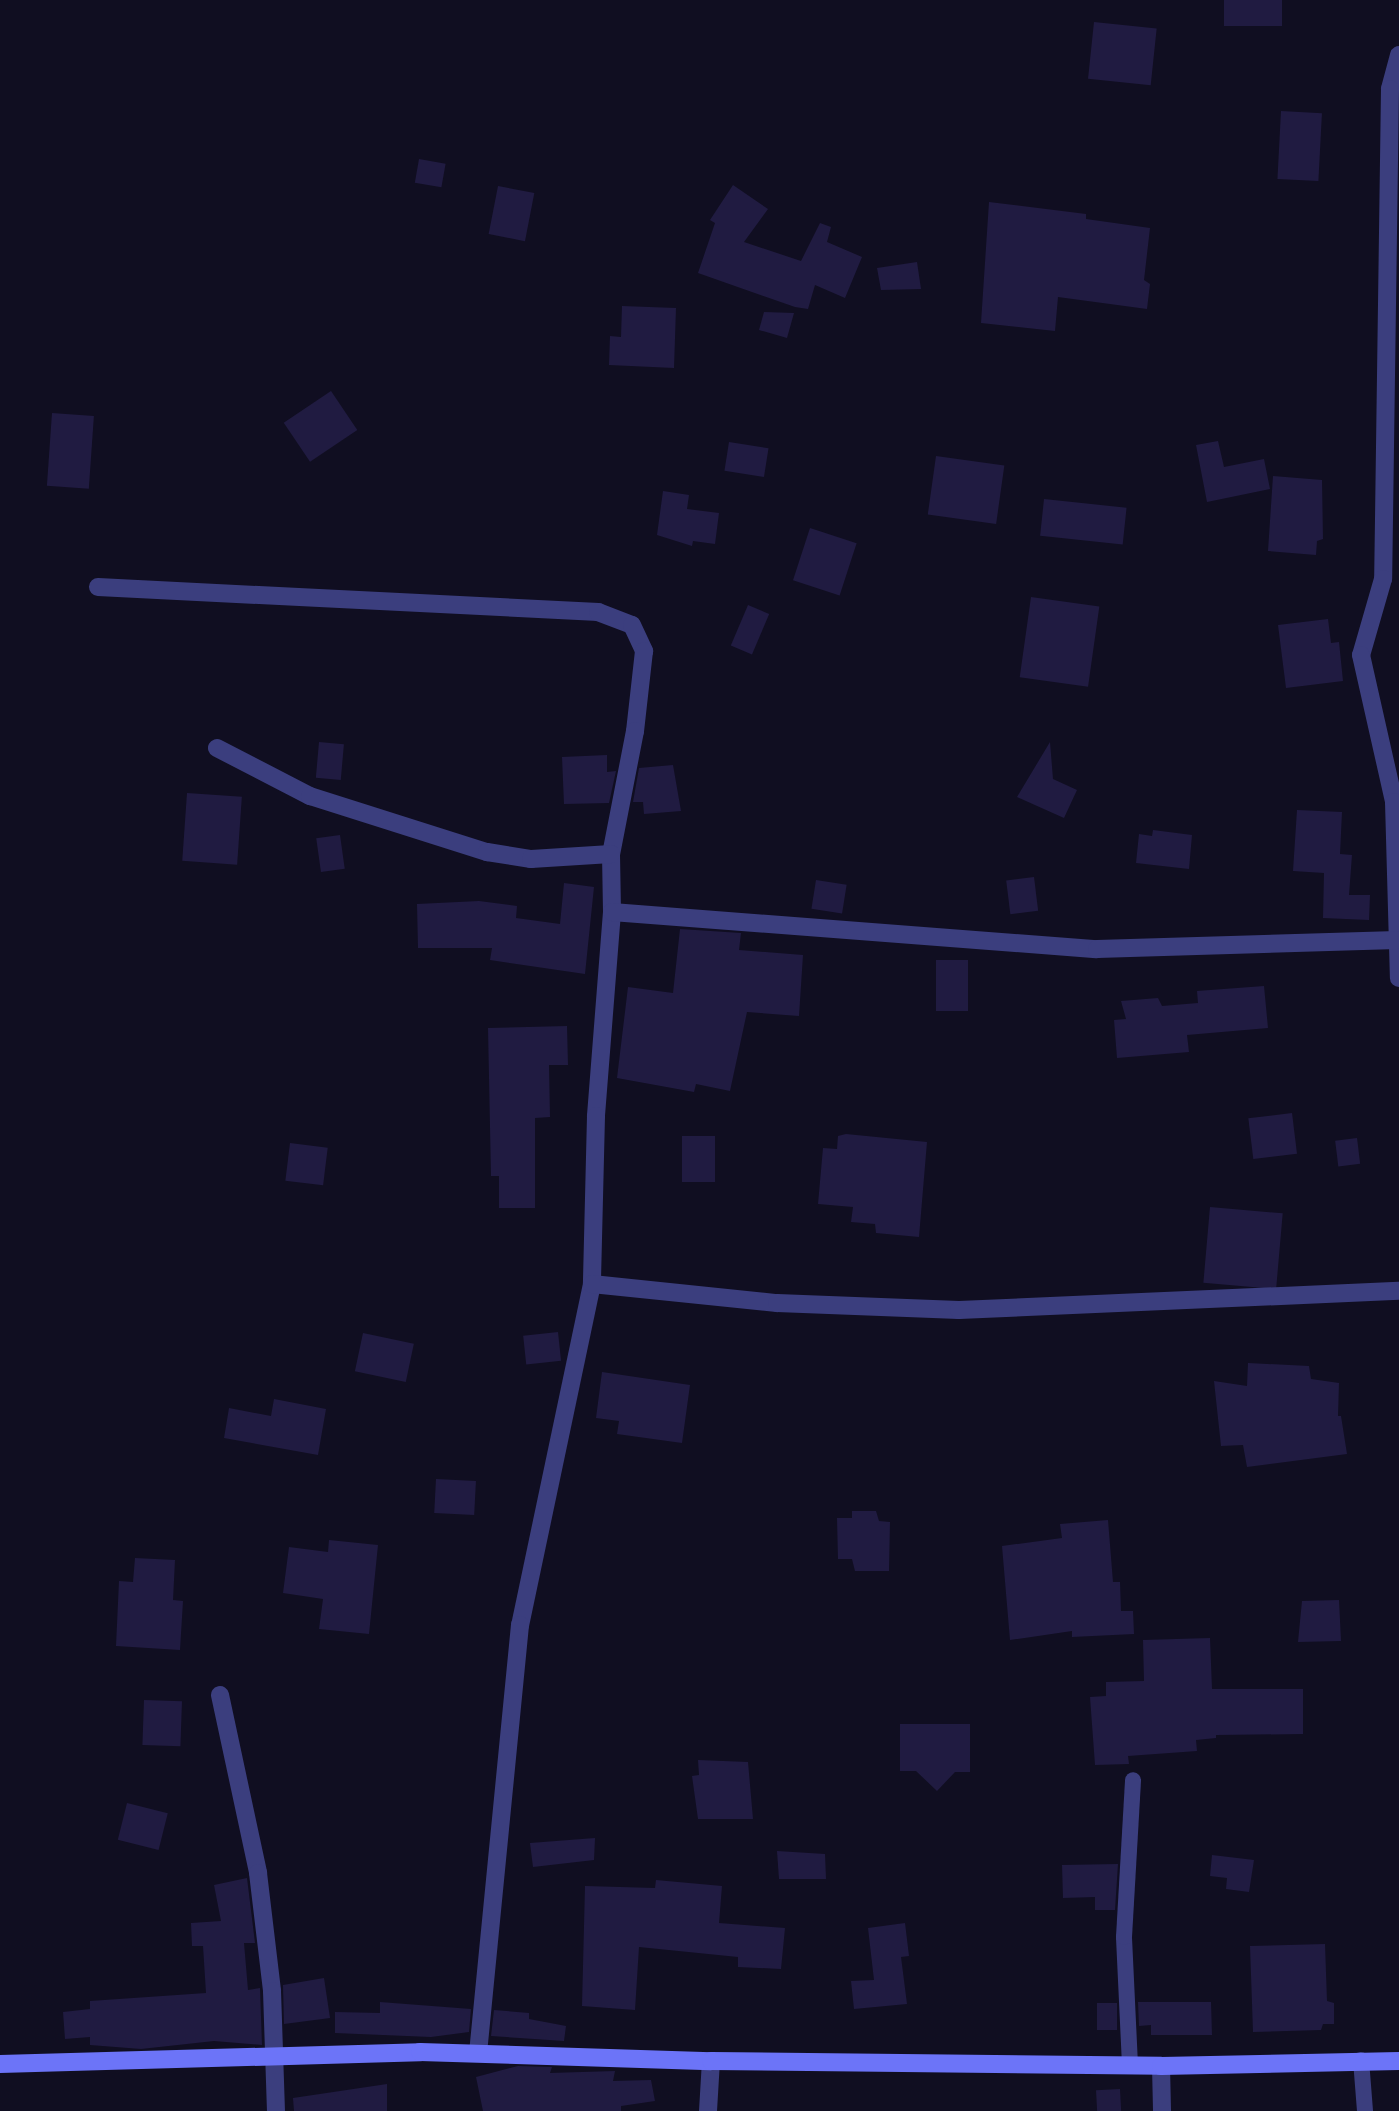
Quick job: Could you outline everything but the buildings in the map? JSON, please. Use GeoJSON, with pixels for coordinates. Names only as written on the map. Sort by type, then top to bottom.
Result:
{"type":"FeatureCollection","features":[{"type":"Feature","properties":{"kind":"main road"},"geometry":{"type":"LineString","coordinates":[[0,2064],[274,2060],[478,2053],[711,2061],[1161,2066],[1399,2061]]}},
{"type":"Feature","properties":{"kind":"street"},"geometry":{"type":"LineString","coordinates":[[1399,57],[1390,89],[1391,580],[1361,655],[1394,802],[1399,978]]}},
{"type":"Feature","properties":{"kind":"street"},"geometry":{"type":"LineString","coordinates":[[98,587],[598,612],[632,625],[644,651],[635,732],[611,854],[612,912],[596,1116],[592,1284],[520,1625],[478,2053]]}},
{"type":"Feature","properties":{"kind":"street"},"geometry":{"type":"LineString","coordinates":[[217,748],[310,796],[486,852],[531,859],[611,854]]}},
{"type":"Feature","properties":{"kind":"street"},"geometry":{"type":"LineString","coordinates":[[612,912],[1097,949],[1397,940]]}},
{"type":"Feature","properties":{"kind":"street"},"geometry":{"type":"LineString","coordinates":[[592,1284],[776,1303],[959,1311],[1399,1291]]}},
{"type":"Feature","properties":{"kind":"street"},"geometry":{"type":"LineString","coordinates":[[220,1695],[258,1873],[276,2111]]}},
{"type":"Feature","properties":{"kind":"street"},"geometry":{"type":"LineString","coordinates":[[708,2111],[711,2061]]}},
{"type":"Feature","properties":{"kind":"street"},"geometry":{"type":"LineString","coordinates":[[1161,2066],[1162,2111]]}},
{"type":"Feature","properties":{"kind":"lane"},"geometry":{"type":"LineString","coordinates":[[1130,2065],[1124,1937],[1133,1780]]}},
{"type":"Feature","properties":{"kind":"lane"},"geometry":{"type":"LineString","coordinates":[[1361,2060],[1365,2111]]}}]}
